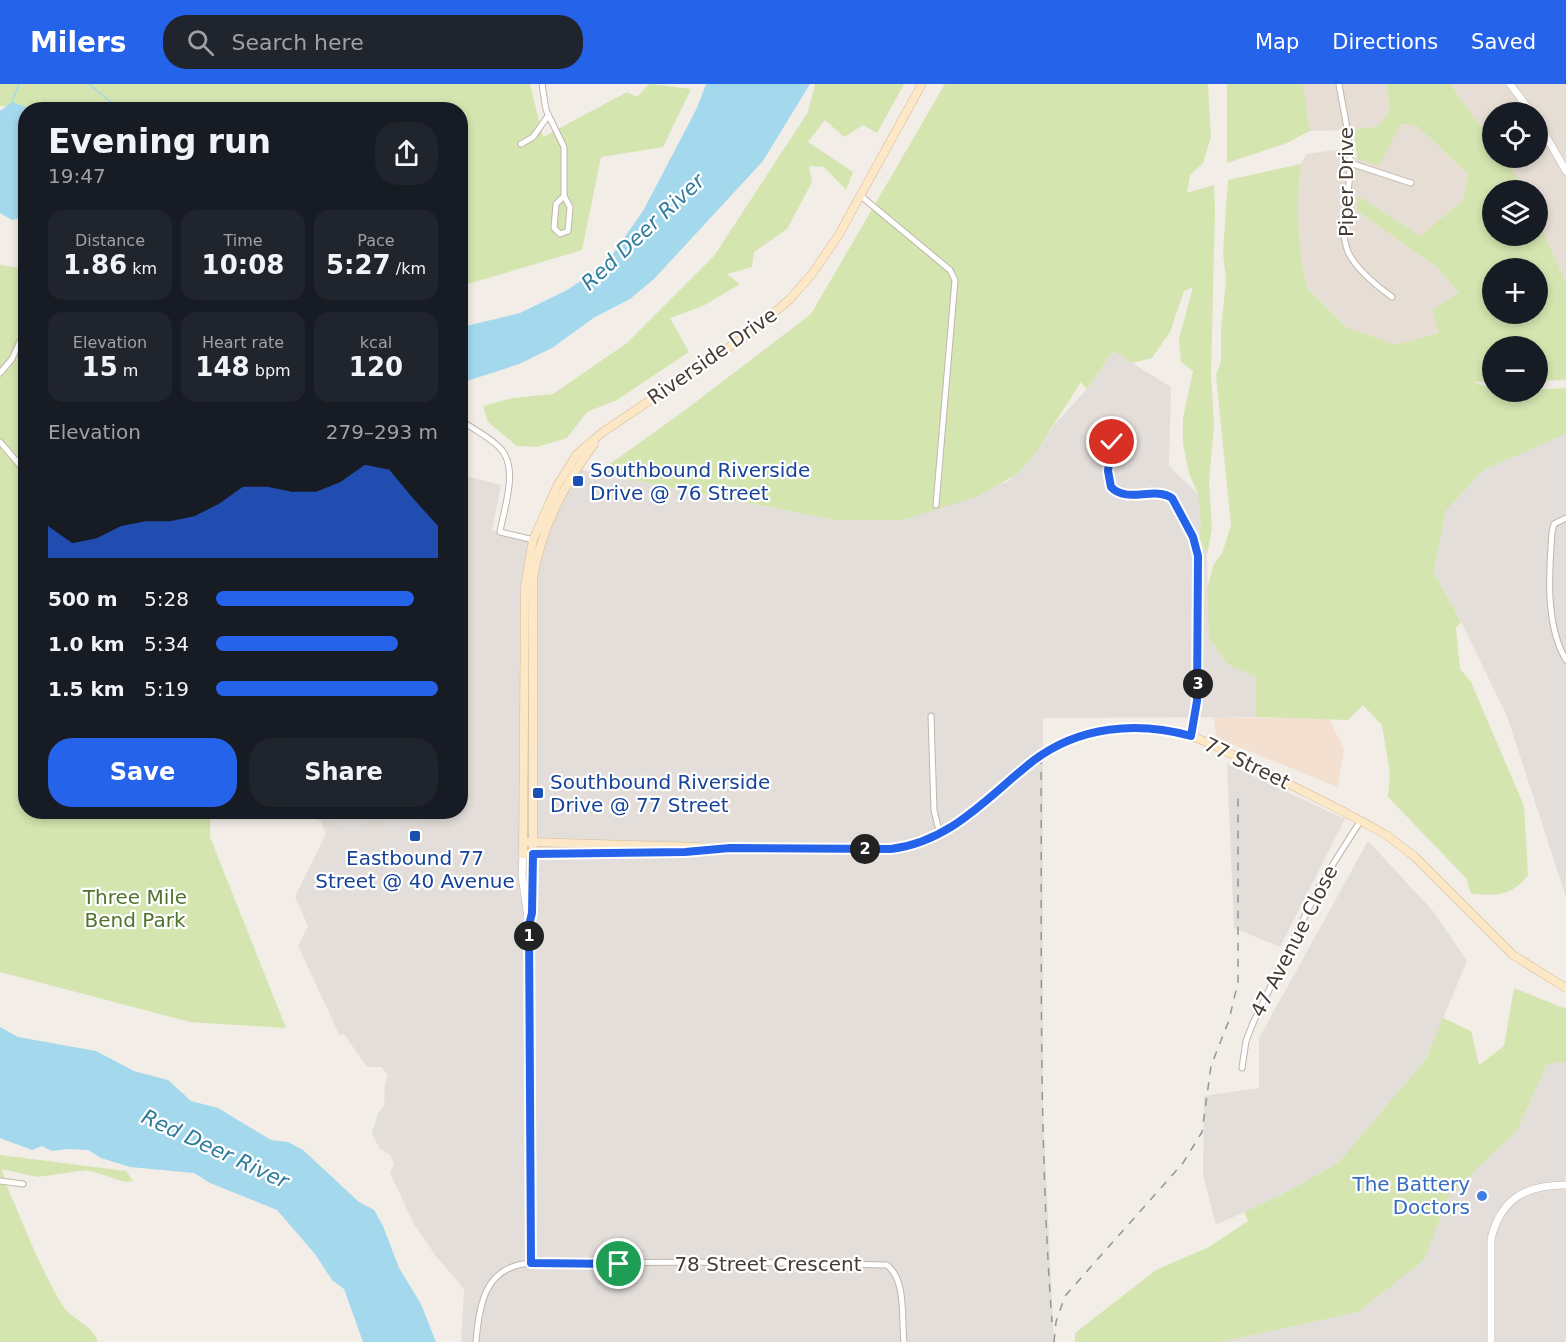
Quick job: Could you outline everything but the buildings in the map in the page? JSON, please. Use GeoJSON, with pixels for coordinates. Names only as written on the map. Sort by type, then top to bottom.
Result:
{"type":"FeatureCollection","features":[{"type":"Feature","properties":{"kind":"main road","name":"Riverside Drive"},"geometry":{"type":"LineString","coordinates":[[523,854],[525,587],[537,541],[561,493],[603,432],[771,318],[812,274],[861,196],[922,84]]}},
{"type":"Feature","properties":{"kind":"main road","name":"Riverside Drive"},"geometry":{"type":"LineString","coordinates":[[533,854],[532,591],[537,541]]}},
{"type":"Feature","properties":{"kind":"main road","name":"77 Street"},"geometry":{"type":"LineString","coordinates":[[523,854],[674,852],[716,849],[891,849],[910,846],[940,835],[962,822],[1034,761],[1076,738],[1105,730],[1131,727],[1162,729],[1191,736],[1361,820],[1389,837],[1415,857],[1513,955],[1566,988]]}},
{"type":"Feature","properties":{"kind":"main road","name":"77 Street"},"geometry":{"type":"LineString","coordinates":[[524,842],[682,845],[716,849]]}},
{"type":"Feature","properties":{"kind":"street"},"geometry":{"type":"LineString","coordinates":[[542,84],[549,117],[564,147],[564,196],[570,207],[568,229],[560,234],[554,228],[555,206],[564,196]]}},
{"type":"Feature","properties":{"kind":"street","name":"Piper Drive"},"geometry":{"type":"LineString","coordinates":[[1339,84],[1347,122],[1350,163],[1343,220],[1346,246],[1364,276],[1392,297]]}},
{"type":"Feature","properties":{"kind":"street"},"geometry":{"type":"LineString","coordinates":[[1510,84],[1524,102]]}},
{"type":"Feature","properties":{"kind":"street"},"geometry":{"type":"LineString","coordinates":[[521,144],[530,140],[549,117]]}},
{"type":"Feature","properties":{"kind":"street"},"geometry":{"type":"LineString","coordinates":[[1548,140],[1566,171]]}},
{"type":"Feature","properties":{"kind":"street"},"geometry":{"type":"LineString","coordinates":[[1350,163],[1411,183]]}},
{"type":"Feature","properties":{"kind":"street"},"geometry":{"type":"LineString","coordinates":[[861,196],[950,270],[955,280],[936,505]]}},
{"type":"Feature","properties":{"kind":"street"},"geometry":{"type":"LineString","coordinates":[[0,373],[12,358],[18,345]]}},
{"type":"Feature","properties":{"kind":"street"},"geometry":{"type":"LineString","coordinates":[[468,425],[500,447],[506,456],[510,472],[500,532],[537,541]]}},
{"type":"Feature","properties":{"kind":"street"},"geometry":{"type":"LineString","coordinates":[[1115,433],[1108,471],[1111,487],[1120,494],[1160,494],[1172,498],[1196,547],[1198,686],[1191,736]]}},
{"type":"Feature","properties":{"kind":"street"},"geometry":{"type":"LineString","coordinates":[[0,442],[18,464]]}},
{"type":"Feature","properties":{"kind":"street"},"geometry":{"type":"LineString","coordinates":[[1566,518],[1557,521],[1553,528],[1552,582],[1553,630],[1566,660]]}},
{"type":"Feature","properties":{"kind":"street"},"geometry":{"type":"LineString","coordinates":[[931,716],[934,810],[940,835]]}},
{"type":"Feature","properties":{"kind":"street","name":"47 Avenue Close"},"geometry":{"type":"LineString","coordinates":[[1242,1068],[1246,1041],[1252,1023],[1321,883],[1361,820]]}},
{"type":"Feature","properties":{"kind":"street"},"geometry":{"type":"LineString","coordinates":[[476,1342],[479,1315],[489,1286],[498,1274],[511,1266],[531,1263],[529,925],[522,876],[523,854]]}},
{"type":"Feature","properties":{"kind":"street"},"geometry":{"type":"LineString","coordinates":[[529,925],[532,913],[533,854]]}},
{"type":"Feature","properties":{"kind":"street"},"geometry":{"type":"LineString","coordinates":[[0,1181],[23,1184]]}},
{"type":"Feature","properties":{"kind":"street"},"geometry":{"type":"LineString","coordinates":[[1491,1342],[1491,1239],[1495,1225],[1508,1203],[1524,1191],[1547,1185],[1566,1185]]}},
{"type":"Feature","properties":{"kind":"street","name":"78 Street Crescent"},"geometry":{"type":"LineString","coordinates":[[531,1263],[731,1262],[887,1265],[896,1272],[900,1285],[904,1342]]}},
{"type":"Feature","properties":{"kind":"shaded area"},"geometry":{"type":"Polygon","coordinates":[[[1303,84],[1386,84],[1390,109],[1379,126],[1354,130],[1310,131],[1303,84]]]}},
{"type":"Feature","properties":{"kind":"shaded area"},"geometry":{"type":"Polygon","coordinates":[[[1450,84],[1566,84],[1566,283],[1548,242],[1548,180],[1518,180],[1511,168],[1548,168],[1548,102],[1482,102],[1482,128],[1450,84]]]}},
{"type":"Feature","properties":{"kind":"shaded area"},"geometry":{"type":"Polygon","coordinates":[[[1400,124],[1416,125],[1468,174],[1463,200],[1420,236],[1358,197],[1356,210],[1438,268],[1459,293],[1440,333],[1395,345],[1346,327],[1308,289],[1302,265],[1297,208],[1301,164],[1306,154],[1343,149],[1357,159],[1400,124]]]}},
{"type":"Feature","properties":{"kind":"shaded area"},"geometry":{"type":"Polygon","coordinates":[[[1113,351],[1171,387],[1169,466],[1198,494],[1201,523],[1199,537],[1207,555],[1209,638],[1227,664],[1256,677],[1256,717],[1043,718],[1043,1114],[1054,1342],[461,1342],[464,1289],[435,1255],[414,1224],[390,1173],[394,1163],[390,1155],[380,1149],[372,1134],[378,1113],[384,1106],[385,1084],[388,1076],[382,1067],[367,1067],[344,1034],[340,1036],[298,946],[308,926],[295,897],[326,834],[321,822],[317,819],[468,819],[468,477],[501,485],[492,530],[541,542],[576,469],[835,520],[851,520],[1007,482],[1035,454],[1055,424],[1087,389],[1113,351]]]}},
{"type":"Feature","properties":{"kind":"shaded area"},"geometry":{"type":"Polygon","coordinates":[[[1566,434],[1566,897],[1507,716],[1434,573],[1445,512],[1482,470],[1566,434]]]}},
{"type":"Feature","properties":{"kind":"shaded area"},"geometry":{"type":"Polygon","coordinates":[[[1213,717],[1329,719],[1344,749],[1338,787],[1217,738],[1213,717]]]}},
{"type":"Feature","properties":{"kind":"shaded area"},"geometry":{"type":"Polygon","coordinates":[[[1227,764],[1345,819],[1280,947],[1234,928],[1227,764]]]}},
{"type":"Feature","properties":{"kind":"shaded area"},"geometry":{"type":"Polygon","coordinates":[[[327,819],[364,819],[361,831],[341,827],[327,819]]]}},
{"type":"Feature","properties":{"kind":"shaded area"},"geometry":{"type":"Polygon","coordinates":[[[383,819],[422,819],[412,825],[386,831],[383,819]]]}},
{"type":"Feature","properties":{"kind":"shaded area"},"geometry":{"type":"Polygon","coordinates":[[[1368,841],[1433,911],[1467,961],[1426,1059],[1338,1163],[1283,1194],[1216,1225],[1203,1175],[1204,1096],[1259,1088],[1259,1038],[1368,841]]]}},
{"type":"Feature","properties":{"kind":"shaded area"},"geometry":{"type":"Polygon","coordinates":[[[1566,1062],[1566,1342],[1221,1342],[1358,1312],[1423,1260],[1449,1195],[1517,1131],[1547,1064],[1566,1062]]]}},
{"type":"Feature","properties":{"kind":"green space"},"geometry":{"type":"Polygon","coordinates":[[[0,84],[530,84],[543,137],[627,92],[637,97],[649,84],[691,89],[663,147],[601,157],[582,250],[468,284],[468,102],[18,102],[18,107],[0,106],[0,84]]]}},
{"type":"Feature","properties":{"kind":"green space"},"geometry":{"type":"Polygon","coordinates":[[[815,84],[904,84],[877,133],[863,125],[844,137],[825,120],[808,142],[853,172],[846,190],[824,167],[809,166],[812,182],[787,229],[754,252],[752,267],[727,274],[740,284],[703,306],[670,318],[689,352],[617,400],[587,412],[567,438],[537,447],[517,446],[488,422],[483,406],[513,398],[553,394],[627,343],[714,256],[808,112],[815,84]]]}},
{"type":"Feature","properties":{"kind":"green space"},"geometry":{"type":"Polygon","coordinates":[[[945,84],[1208,84],[1211,137],[1203,163],[1190,175],[1187,193],[1214,185],[1211,374],[1214,426],[1209,482],[1212,528],[1207,555],[1199,537],[1201,523],[1198,494],[1189,473],[1183,444],[1183,418],[1193,371],[1181,362],[1179,339],[1193,287],[1184,291],[1170,332],[1152,358],[1132,363],[1113,351],[1087,389],[1081,382],[1035,454],[1017,474],[976,497],[902,520],[835,520],[597,473],[680,414],[811,314],[945,84]]]}},
{"type":"Feature","properties":{"kind":"green space"},"geometry":{"type":"Polygon","coordinates":[[[1227,84],[1303,84],[1310,131],[1287,143],[1227,163],[1227,84]]]}},
{"type":"Feature","properties":{"kind":"green space"},"geometry":{"type":"Polygon","coordinates":[[[1386,84],[1450,84],[1482,128],[1482,168],[1511,168],[1518,180],[1482,180],[1482,246],[1548,246],[1548,242],[1566,283],[1566,380],[1548,381],[1548,336],[1482,336],[1482,382],[1474,382],[1482,385],[1482,402],[1548,402],[1548,389],[1566,388],[1566,434],[1483,470],[1445,512],[1434,573],[1461,622],[1456,628],[1460,669],[1471,682],[1524,806],[1528,875],[1516,887],[1503,893],[1471,894],[1466,878],[1388,797],[1390,774],[1382,725],[1363,705],[1348,720],[1256,717],[1256,677],[1227,664],[1209,638],[1207,589],[1213,566],[1223,551],[1231,525],[1216,375],[1221,361],[1221,330],[1226,281],[1223,253],[1228,180],[1301,164],[1297,208],[1302,265],[1308,289],[1346,327],[1395,345],[1439,333],[1432,310],[1459,293],[1438,268],[1356,210],[1358,196],[1420,236],[1463,200],[1468,174],[1416,125],[1400,124],[1379,166],[1357,159],[1354,130],[1379,126],[1390,109],[1386,84]]]}},
{"type":"Feature","properties":{"kind":"green space","name":"Three Mile Bend Park"},"geometry":{"type":"Polygon","coordinates":[[[0,265],[18,268],[18,819],[210,819],[210,837],[286,1028],[190,1022],[0,972],[0,265]]]}},
{"type":"Feature","properties":{"kind":"green space"},"geometry":{"type":"Polygon","coordinates":[[[1514,988],[1566,1009],[1566,1062],[1547,1064],[1517,1131],[1449,1195],[1424,1260],[1358,1312],[1221,1342],[1075,1342],[1075,1333],[1156,1270],[1209,1247],[1248,1221],[1244,1212],[1283,1194],[1338,1163],[1426,1059],[1443,1018],[1471,1031],[1479,1065],[1504,1046],[1514,988]]]}},
{"type":"Feature","properties":{"kind":"green space"},"geometry":{"type":"Polygon","coordinates":[[[0,1155],[126,1171],[133,1181],[125,1182],[87,1170],[37,1177],[2,1169],[5,1182],[25,1229],[54,1291],[67,1311],[92,1331],[98,1342],[0,1342],[0,1155]]]}},
{"type":"Feature","properties":{"kind":"water","name":"Red Deer River"},"geometry":{"type":"Polygon","coordinates":[[[706,84],[810,84],[763,161],[654,279],[630,299],[595,317],[552,348],[519,364],[468,381],[468,326],[520,313],[567,290],[605,265],[643,211],[697,108],[706,84]]]}},
{"type":"Feature","properties":{"kind":"water"},"geometry":{"type":"Polygon","coordinates":[[[12,102],[18,104],[18,219],[12,220],[0,213],[0,111],[12,102]]]}},
{"type":"Feature","properties":{"kind":"water","name":"Red Deer River"},"geometry":{"type":"Polygon","coordinates":[[[0,1027],[18,1037],[96,1051],[134,1071],[168,1080],[191,1101],[218,1108],[271,1140],[288,1142],[303,1150],[359,1202],[374,1210],[383,1226],[399,1268],[421,1304],[436,1342],[363,1342],[344,1289],[332,1280],[315,1254],[277,1210],[210,1183],[194,1173],[130,1167],[101,1158],[88,1150],[52,1151],[42,1146],[32,1150],[0,1138],[0,1027]]]}},
{"type":"Feature","properties":{"kind":"waterway"},"geometry":{"type":"LineString","coordinates":[[12,102],[19,84]]}},
{"type":"Feature","properties":{"kind":"waterway"},"geometry":{"type":"LineString","coordinates":[[89,84],[110,102]]}},
{"type":"Feature","properties":{"kind":"railway"},"geometry":{"type":"LineString","coordinates":[[1041,756],[1043,1110],[1052,1322]]}},
{"type":"Feature","properties":{"kind":"railway"},"geometry":{"type":"LineString","coordinates":[[1054,1342],[1056,1322],[1065,1296],[1183,1163],[1202,1132],[1211,1066],[1229,1020],[1238,982],[1238,791]]}},
{"type":"Feature","properties":{"kind":"place","name":"Southbound Riverside Drive @ 76 Street"},"geometry":{"type":"Point","coordinates":[578,481]}},
{"type":"Feature","properties":{"kind":"place","name":"Southbound Riverside Drive @ 77 Street"},"geometry":{"type":"Point","coordinates":[538,793]}},
{"type":"Feature","properties":{"kind":"place","name":"Eastbound 77 Street @ 40 Avenue"},"geometry":{"type":"Point","coordinates":[415,836]}},
{"type":"Feature","properties":{"kind":"place","name":"The Battery Doctors"},"geometry":{"type":"Point","coordinates":[1482,1196]}},
{"type":"Feature","properties":{"kind":"route"},"geometry":{"type":"LineString","coordinates":[[619,1264],[531,1263],[529,925],[532,913],[533,854],[685,852],[730,848],[891,849],[910,846],[932,839],[962,822],[1034,761],[1076,738],[1096,731],[1131,727],[1162,729],[1191,736],[1198,686],[1198,556],[1196,547],[1172,498],[1160,494],[1128,495],[1115,492],[1108,478],[1112,442]]}}]}
